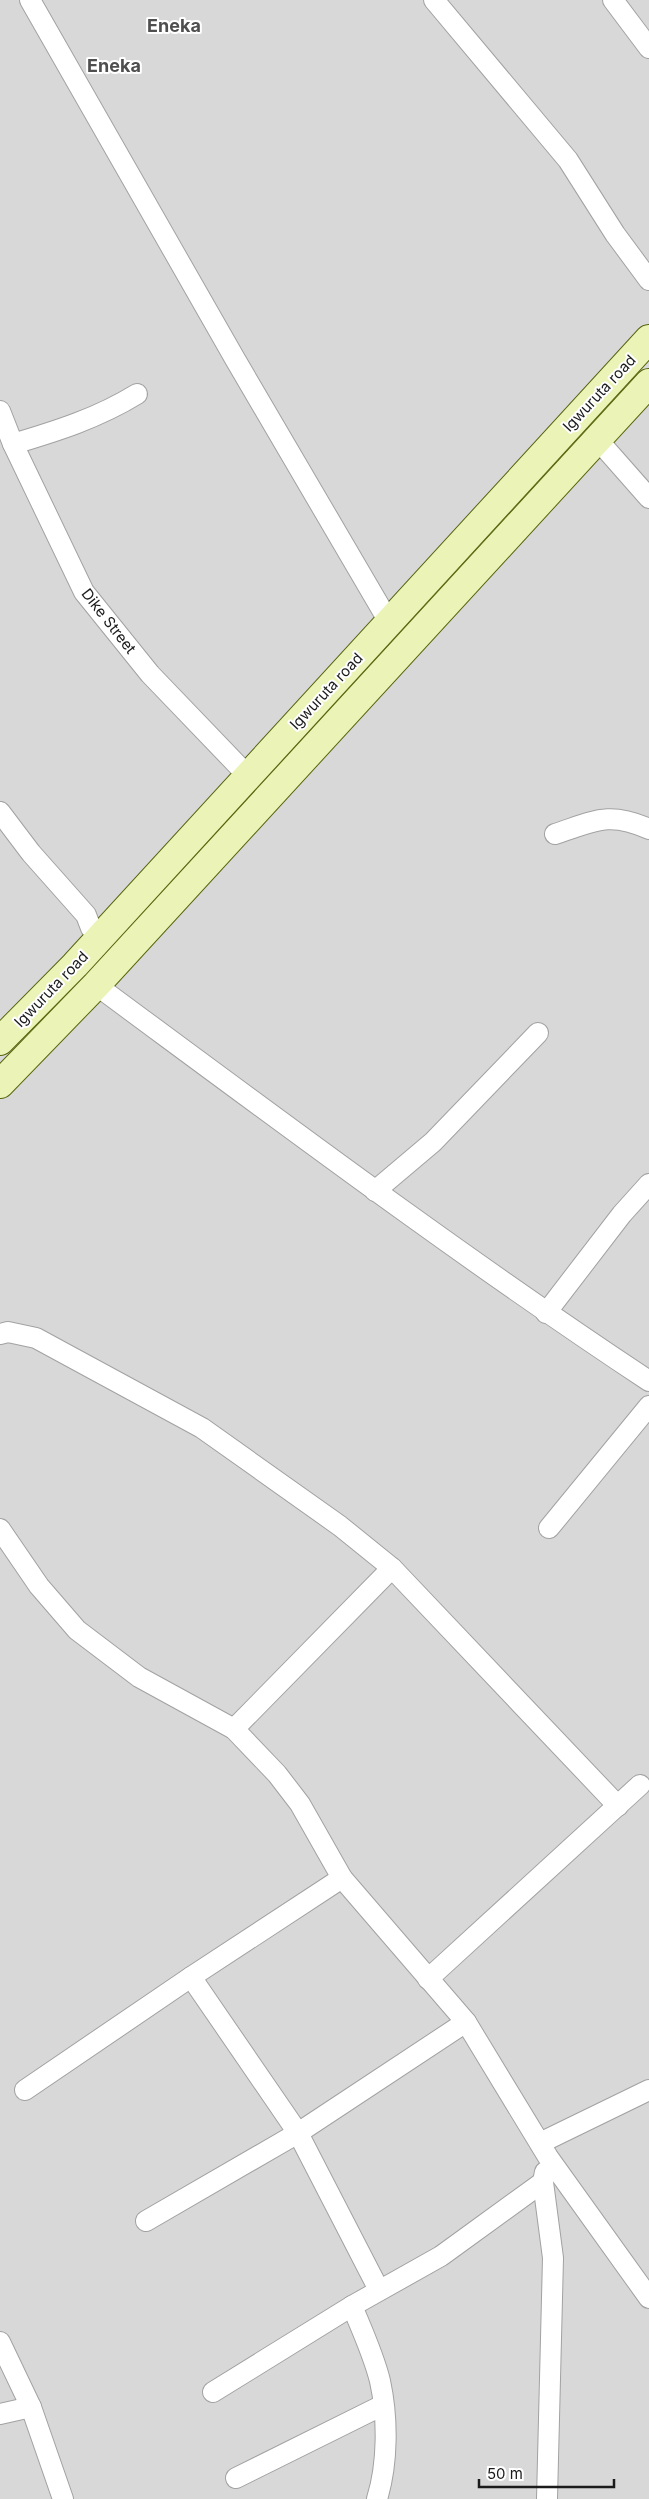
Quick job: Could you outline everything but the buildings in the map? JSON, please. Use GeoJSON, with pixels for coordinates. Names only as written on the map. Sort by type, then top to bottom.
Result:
{"type":"FeatureCollection","features":[{"type":"Feature","properties":{"kind":"main road","name":"Igwuruta road"},"geometry":{"type":"LineString","coordinates":[[0,1041],[100,937],[649,339]]}},
{"type":"Feature","properties":{"kind":"main road","name":"Igwuruta road"},"geometry":{"type":"LineString","coordinates":[[0,1084],[96,985],[649,383]]}},
{"type":"Feature","properties":{"kind":"street"},"geometry":{"type":"LineString","coordinates":[[30,0],[234,359],[389,622]]}},
{"type":"Feature","properties":{"kind":"street"},"geometry":{"type":"LineString","coordinates":[[434,0],[568,160],[616,234],[649,280]]}},
{"type":"Feature","properties":{"kind":"street"},"geometry":{"type":"LineString","coordinates":[[613,0],[649,48]]}},
{"type":"Feature","properties":{"kind":"street"},"geometry":{"type":"LineString","coordinates":[[13,444],[74,426],[114,408],[138,394]]}},
{"type":"Feature","properties":{"kind":"street","name":"Dike Street"},"geometry":{"type":"LineString","coordinates":[[0,411],[13,444],[84,592],[150,674],[248,776]]}},
{"type":"Feature","properties":{"kind":"street"},"geometry":{"type":"LineString","coordinates":[[597,440],[649,498]]}},
{"type":"Feature","properties":{"kind":"street"},"geometry":{"type":"LineString","coordinates":[[0,812],[31,853],[86,915],[91,928],[100,937]]}},
{"type":"Feature","properties":{"kind":"street"},"geometry":{"type":"LineString","coordinates":[[555,834],[600,819],[614,817],[630,820],[649,829]]}},
{"type":"Feature","properties":{"kind":"street"},"geometry":{"type":"LineString","coordinates":[[96,985],[375,1191],[546,1313],[649,1381]]}},
{"type":"Feature","properties":{"kind":"street"},"geometry":{"type":"LineString","coordinates":[[375,1191],[433,1142],[538,1033]]}},
{"type":"Feature","properties":{"kind":"street"},"geometry":{"type":"LineString","coordinates":[[546,1313],[622,1214],[649,1184]]}},
{"type":"Feature","properties":{"kind":"street"},"geometry":{"type":"LineString","coordinates":[[0,1334],[8,1332],[36,1338],[202,1428],[340,1526],[392,1568],[618,1806]]}},
{"type":"Feature","properties":{"kind":"street"},"geometry":{"type":"LineString","coordinates":[[549,1528],[649,1406]]}},
{"type":"Feature","properties":{"kind":"street"},"geometry":{"type":"LineString","coordinates":[[0,1529],[39,1586],[77,1630],[139,1678],[234,1728],[278,1774],[300,1804],[342,1878],[466,2022],[544,2150],[649,2297]]}},
{"type":"Feature","properties":{"kind":"street"},"geometry":{"type":"LineString","coordinates":[[234,1728],[392,1568]]}},
{"type":"Feature","properties":{"kind":"street"},"geometry":{"type":"LineString","coordinates":[[428,1979],[640,1786]]}},
{"type":"Feature","properties":{"kind":"street"},"geometry":{"type":"LineString","coordinates":[[25,2090],[191,1977],[342,1878]]}},
{"type":"Feature","properties":{"kind":"street"},"geometry":{"type":"LineString","coordinates":[[191,1977],[298,2133],[379,2290]]}},
{"type":"Feature","properties":{"kind":"street"},"geometry":{"type":"LineString","coordinates":[[146,2221],[298,2133],[466,2022]]}},
{"type":"Feature","properties":{"kind":"street"},"geometry":{"type":"LineString","coordinates":[[544,2150],[649,2090]]}},
{"type":"Feature","properties":{"kind":"street"},"geometry":{"type":"LineString","coordinates":[[544,2150],[543,2182],[553,2258],[547,2499]]}},
{"type":"Feature","properties":{"kind":"street"},"geometry":{"type":"LineString","coordinates":[[214,2392],[352,2306],[442,2256],[543,2182]]}},
{"type":"Feature","properties":{"kind":"street"},"geometry":{"type":"LineString","coordinates":[[352,2306],[378,2373],[383,2405],[385,2475],[377,2499]]}},
{"type":"Feature","properties":{"kind":"street"},"geometry":{"type":"LineString","coordinates":[[0,2342],[31,2407],[63,2499]]}},
{"type":"Feature","properties":{"kind":"street"},"geometry":{"type":"LineString","coordinates":[[236,2478],[383,2405]]}},
{"type":"Feature","properties":{"kind":"street"},"geometry":{"type":"LineString","coordinates":[[0,2414],[31,2407]]}},
{"type":"Feature","properties":{"kind":"shaded area"},"geometry":{"type":"Polygon","coordinates":[[[0,0],[649,0],[649,2499],[0,2499],[0,0]]]}},
{"type":"Feature","properties":{"kind":"district","name":"Eneka"},"geometry":{"type":"Point","coordinates":[174,25]}},
{"type":"Feature","properties":{"kind":"district","name":"Eneka"},"geometry":{"type":"Point","coordinates":[114,65]}}]}
